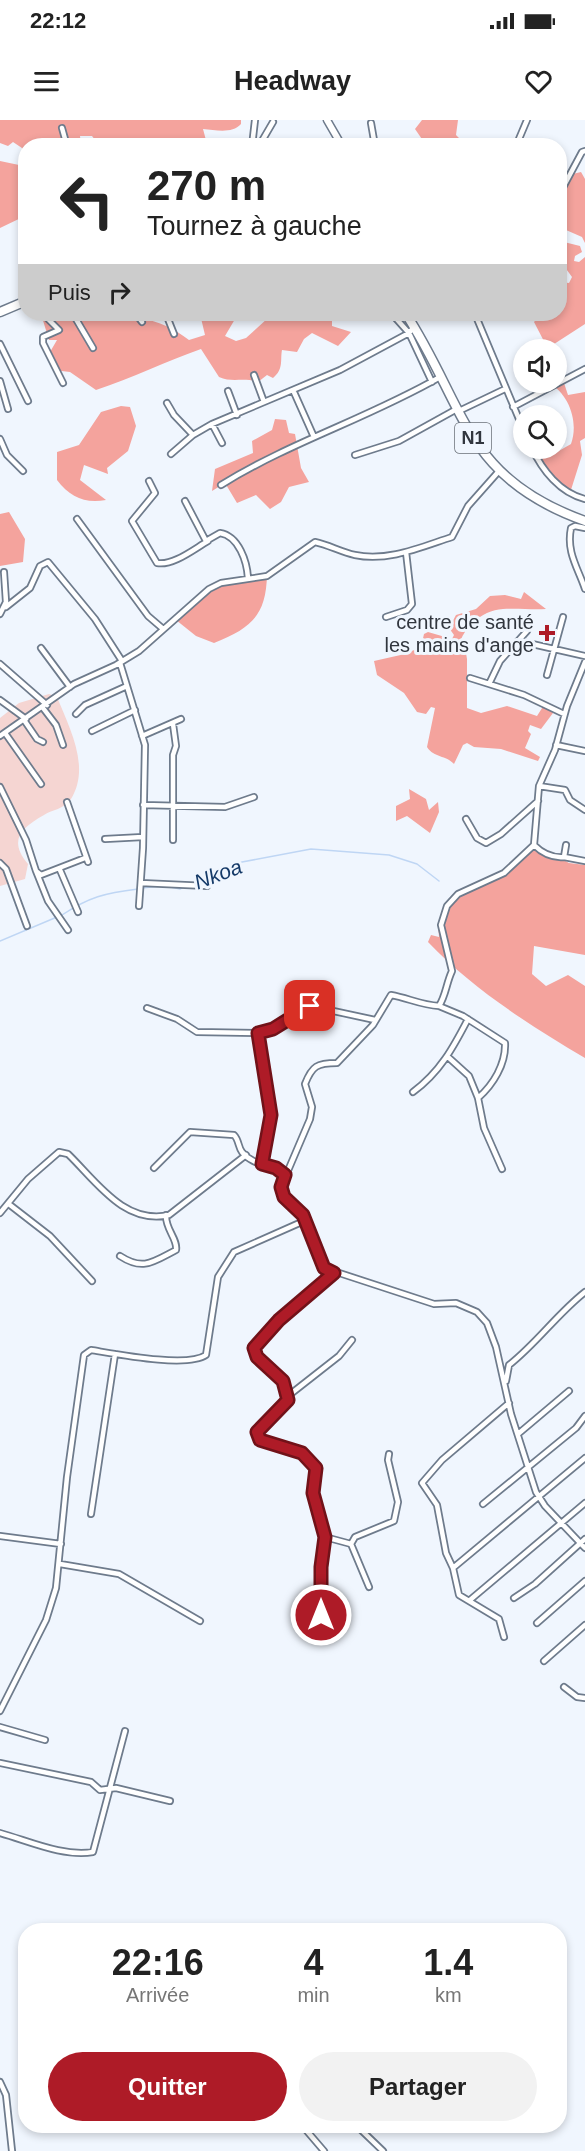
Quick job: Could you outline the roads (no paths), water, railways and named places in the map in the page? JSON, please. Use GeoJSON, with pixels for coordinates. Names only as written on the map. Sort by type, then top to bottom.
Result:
{"type":"FeatureCollection","features":[{"type":"Feature","properties":{"kind":"highway"},"geometry":{"type":"LineString","coordinates":[[0,312],[18,304]]}},
{"type":"Feature","properties":{"kind":"highway","name":"N1"},"geometry":{"type":"LineString","coordinates":[[408,321],[436,380],[470,435],[499,471],[529,495],[585,521]]}},
{"type":"Feature","properties":{"kind":"street"},"geometry":{"type":"LineString","coordinates":[[253,138],[255,120]]}},
{"type":"Feature","properties":{"kind":"street"},"geometry":{"type":"LineString","coordinates":[[327,120],[337,138]]}},
{"type":"Feature","properties":{"kind":"street"},"geometry":{"type":"LineString","coordinates":[[519,138],[526,121]]}},
{"type":"Feature","properties":{"kind":"street"},"geometry":{"type":"LineString","coordinates":[[264,138],[273,122]]}},
{"type":"Feature","properties":{"kind":"street"},"geometry":{"type":"LineString","coordinates":[[371,123],[374,138]]}},
{"type":"Feature","properties":{"kind":"street"},"geometry":{"type":"LineString","coordinates":[[62,128],[64,138]]}},
{"type":"Feature","properties":{"kind":"street"},"geometry":{"type":"LineString","coordinates":[[567,180],[582,152],[585,151]]}},
{"type":"Feature","properties":{"kind":"street"},"geometry":{"type":"LineString","coordinates":[[50,321],[59,330],[43,337],[43,343],[63,383]]}},
{"type":"Feature","properties":{"kind":"street"},"geometry":{"type":"LineString","coordinates":[[77,321],[93,348]]}},
{"type":"Feature","properties":{"kind":"street"},"geometry":{"type":"LineString","coordinates":[[169,321],[174,334]]}},
{"type":"Feature","properties":{"kind":"street"},"geometry":{"type":"LineString","coordinates":[[171,454],[193,435],[213,424],[340,370],[412,330],[401,321]]}},
{"type":"Feature","properties":{"kind":"street"},"geometry":{"type":"LineString","coordinates":[[478,321],[513,407]]}},
{"type":"Feature","properties":{"kind":"street"},"geometry":{"type":"LineString","coordinates":[[0,344],[28,401]]}},
{"type":"Feature","properties":{"kind":"street"},"geometry":{"type":"LineString","coordinates":[[517,405],[585,369]]}},
{"type":"Feature","properties":{"kind":"street"},"geometry":{"type":"LineString","coordinates":[[254,375],[264,402]]}},
{"type":"Feature","properties":{"kind":"street"},"geometry":{"type":"LineString","coordinates":[[221,485],[284,448],[375,412],[436,380]]}},
{"type":"Feature","properties":{"kind":"street"},"geometry":{"type":"LineString","coordinates":[[0,381],[8,409]]}},
{"type":"Feature","properties":{"kind":"street"},"geometry":{"type":"LineString","coordinates":[[355,455],[399,441],[505,389]]}},
{"type":"Feature","properties":{"kind":"street"},"geometry":{"type":"LineString","coordinates":[[293,390],[314,437]]}},
{"type":"Feature","properties":{"kind":"street"},"geometry":{"type":"LineString","coordinates":[[228,392],[237,415]]}},
{"type":"Feature","properties":{"kind":"street"},"geometry":{"type":"LineString","coordinates":[[167,403],[174,415],[193,435]]}},
{"type":"Feature","properties":{"kind":"street"},"geometry":{"type":"LineString","coordinates":[[213,424],[222,443]]}},
{"type":"Feature","properties":{"kind":"street"},"geometry":{"type":"LineString","coordinates":[[0,439],[8,455],[24,471]]}},
{"type":"Feature","properties":{"kind":"street"},"geometry":{"type":"LineString","coordinates":[[537,459],[541,468],[555,482],[585,499]]}},
{"type":"Feature","properties":{"kind":"street"},"geometry":{"type":"LineString","coordinates":[[40,784],[2,734],[70,687],[139,651],[162,628],[209,589],[221,583],[267,576],[315,542],[355,555],[377,558],[406,552],[452,537],[468,506],[499,471]]}},
{"type":"Feature","properties":{"kind":"street"},"geometry":{"type":"LineString","coordinates":[[149,481],[155,493],[132,521],[157,562],[164,564],[174,560],[220,533],[229,536],[243,556],[248,578]]}},
{"type":"Feature","properties":{"kind":"street"},"geometry":{"type":"LineString","coordinates":[[185,501],[208,541]]}},
{"type":"Feature","properties":{"kind":"street"},"geometry":{"type":"LineString","coordinates":[[77,519],[148,616],[162,628]]}},
{"type":"Feature","properties":{"kind":"street"},"geometry":{"type":"LineString","coordinates":[[585,528],[575,526],[571,528],[569,535],[570,554],[585,589]]}},
{"type":"Feature","properties":{"kind":"street"},"geometry":{"type":"LineString","coordinates":[[386,617],[407,610],[412,604],[406,552]]}},
{"type":"Feature","properties":{"kind":"street"},"geometry":{"type":"LineString","coordinates":[[0,614],[30,588],[40,566],[48,562],[95,619],[121,662],[145,745],[139,906]]}},
{"type":"Feature","properties":{"kind":"street"},"geometry":{"type":"LineString","coordinates":[[4,572],[6,607]]}},
{"type":"Feature","properties":{"kind":"street"},"geometry":{"type":"LineString","coordinates":[[547,675],[563,618]]}},
{"type":"Feature","properties":{"kind":"street"},"geometry":{"type":"LineString","coordinates":[[489,684],[500,661],[527,631]]}},
{"type":"Feature","properties":{"kind":"street"},"geometry":{"type":"LineString","coordinates":[[519,641],[585,656]]}},
{"type":"Feature","properties":{"kind":"street"},"geometry":{"type":"LineString","coordinates":[[41,648],[70,687]]}},
{"type":"Feature","properties":{"kind":"street"},"geometry":{"type":"LineString","coordinates":[[439,1006],[445,996],[445,985],[452,972],[441,925],[447,906],[458,894],[504,873],[534,845],[538,786],[556,745],[564,714],[585,662]]}},
{"type":"Feature","properties":{"kind":"street"},"geometry":{"type":"LineString","coordinates":[[0,664],[45,706],[56,725],[63,745]]}},
{"type":"Feature","properties":{"kind":"street"},"geometry":{"type":"LineString","coordinates":[[580,675],[585,681]]}},
{"type":"Feature","properties":{"kind":"street"},"geometry":{"type":"LineString","coordinates":[[470,678],[545,703],[564,714]]}},
{"type":"Feature","properties":{"kind":"street"},"geometry":{"type":"LineString","coordinates":[[76,714],[85,705],[128,686]]}},
{"type":"Feature","properties":{"kind":"street"},"geometry":{"type":"LineString","coordinates":[[0,700],[25,720],[37,739],[43,742]]}},
{"type":"Feature","properties":{"kind":"street"},"geometry":{"type":"LineString","coordinates":[[92,731],[135,710]]}},
{"type":"Feature","properties":{"kind":"street"},"geometry":{"type":"LineString","coordinates":[[142,736],[181,719]]}},
{"type":"Feature","properties":{"kind":"street"},"geometry":{"type":"LineString","coordinates":[[173,724],[176,746],[173,754],[173,840]]}},
{"type":"Feature","properties":{"kind":"street"},"geometry":{"type":"LineString","coordinates":[[556,745],[585,751]]}},
{"type":"Feature","properties":{"kind":"street"},"geometry":{"type":"LineString","coordinates":[[538,786],[565,790],[570,800],[585,810]]}},
{"type":"Feature","properties":{"kind":"street"},"geometry":{"type":"LineString","coordinates":[[0,787],[26,840],[48,902],[68,930]]}},
{"type":"Feature","properties":{"kind":"street"},"geometry":{"type":"LineString","coordinates":[[143,805],[225,807],[254,797]]}},
{"type":"Feature","properties":{"kind":"street"},"geometry":{"type":"LineString","coordinates":[[466,819],[477,838],[486,843],[501,834],[538,801]]}},
{"type":"Feature","properties":{"kind":"street"},"geometry":{"type":"LineString","coordinates":[[36,871],[41,874],[60,870],[87,860],[67,802]]}},
{"type":"Feature","properties":{"kind":"street"},"geometry":{"type":"LineString","coordinates":[[105,839],[143,837]]}},
{"type":"Feature","properties":{"kind":"street"},"geometry":{"type":"LineString","coordinates":[[534,845],[550,856],[585,861]]}},
{"type":"Feature","properties":{"kind":"street"},"geometry":{"type":"LineString","coordinates":[[564,857],[566,845]]}},
{"type":"Feature","properties":{"kind":"street"},"geometry":{"type":"LineString","coordinates":[[0,863],[6,869],[27,926]]}},
{"type":"Feature","properties":{"kind":"street"},"geometry":{"type":"LineString","coordinates":[[60,870],[78,912]]}},
{"type":"Feature","properties":{"kind":"street"},"geometry":{"type":"LineString","coordinates":[[141,883],[207,886]]}},
{"type":"Feature","properties":{"kind":"street"},"geometry":{"type":"LineString","coordinates":[[478,1098],[494,1081],[501,1067],[505,1043],[468,1019],[439,1006],[422,1005],[404,997],[391,995],[375,1020],[337,1063],[319,1063],[312,1067],[304,1084],[312,1107],[310,1119],[281,1187],[284,1197],[303,1215],[317,1257],[324,1268],[434,1304],[456,1303],[477,1312],[487,1323],[506,1384],[518,1434],[540,1497],[560,1522],[582,1541],[585,1548]]}},
{"type":"Feature","properties":{"kind":"street"},"geometry":{"type":"LineString","coordinates":[[147,1008],[177,1019],[197,1032],[258,1033],[273,1029],[310,1006],[375,1020]]}},
{"type":"Feature","properties":{"kind":"street"},"geometry":{"type":"LineString","coordinates":[[413,1092],[433,1077],[448,1057],[468,1019]]}},
{"type":"Feature","properties":{"kind":"street"},"geometry":{"type":"LineString","coordinates":[[258,1033],[271,1115],[262,1164]]}},
{"type":"Feature","properties":{"kind":"street"},"geometry":{"type":"LineString","coordinates":[[448,1057],[469,1076],[478,1098],[484,1128],[502,1169]]}},
{"type":"Feature","properties":{"kind":"street"},"geometry":{"type":"LineString","coordinates":[[154,1168],[190,1132],[198,1130],[234,1135],[246,1155],[262,1164],[276,1168],[285,1175]]}},
{"type":"Feature","properties":{"kind":"street"},"geometry":{"type":"LineString","coordinates":[[0,1213],[10,1205],[28,1179],[58,1152],[68,1154],[111,1199],[137,1213],[166,1215],[246,1155]]}},
{"type":"Feature","properties":{"kind":"street"},"geometry":{"type":"LineString","coordinates":[[10,1205],[50,1236],[92,1281]]}},
{"type":"Feature","properties":{"kind":"street"},"geometry":{"type":"LineString","coordinates":[[120,1256],[134,1265],[143,1265],[176,1250],[177,1244],[165,1222],[166,1215]]}},
{"type":"Feature","properties":{"kind":"street"},"geometry":{"type":"LineString","coordinates":[[0,1711],[46,1620],[56,1588],[84,1355],[91,1350],[136,1358],[197,1361],[206,1355],[218,1277],[234,1252],[304,1221]]}},
{"type":"Feature","properties":{"kind":"street"},"geometry":{"type":"LineString","coordinates":[[321,1615],[321,1567],[325,1537],[313,1493],[316,1468],[302,1453],[260,1440],[257,1432],[288,1400],[288,1396],[283,1381],[257,1357],[254,1348],[279,1320],[334,1273]]}},
{"type":"Feature","properties":{"kind":"street"},"geometry":{"type":"LineString","coordinates":[[506,1384],[509,1365],[534,1346],[560,1312],[585,1292]]}},
{"type":"Feature","properties":{"kind":"street"},"geometry":{"type":"LineString","coordinates":[[288,1396],[339,1356],[352,1340]]}},
{"type":"Feature","properties":{"kind":"street"},"geometry":{"type":"LineString","coordinates":[[91,1514],[115,1354]]}},
{"type":"Feature","properties":{"kind":"street"},"geometry":{"type":"LineString","coordinates":[[518,1434],[569,1391]]}},
{"type":"Feature","properties":{"kind":"street"},"geometry":{"type":"LineString","coordinates":[[504,1637],[499,1619],[459,1595],[453,1568],[446,1553],[444,1532],[437,1505],[422,1483],[442,1460],[509,1403]]}},
{"type":"Feature","properties":{"kind":"street"},"geometry":{"type":"LineString","coordinates":[[483,1504],[576,1428],[585,1416]]}},
{"type":"Feature","properties":{"kind":"street"},"geometry":{"type":"LineString","coordinates":[[351,1544],[355,1538],[394,1521],[398,1502],[388,1460],[389,1454]]}},
{"type":"Feature","properties":{"kind":"street"},"geometry":{"type":"LineString","coordinates":[[453,1568],[585,1458]]}},
{"type":"Feature","properties":{"kind":"street"},"geometry":{"type":"LineString","coordinates":[[470,1600],[585,1503]]}},
{"type":"Feature","properties":{"kind":"street"},"geometry":{"type":"LineString","coordinates":[[0,1536],[61,1544]]}},
{"type":"Feature","properties":{"kind":"street"},"geometry":{"type":"LineString","coordinates":[[325,1537],[351,1544]]}},
{"type":"Feature","properties":{"kind":"street"},"geometry":{"type":"LineString","coordinates":[[514,1598],[535,1584],[582,1541]]}},
{"type":"Feature","properties":{"kind":"street"},"geometry":{"type":"LineString","coordinates":[[351,1544],[369,1587]]}},
{"type":"Feature","properties":{"kind":"street"},"geometry":{"type":"LineString","coordinates":[[60,1564],[119,1574],[200,1621]]}},
{"type":"Feature","properties":{"kind":"street"},"geometry":{"type":"LineString","coordinates":[[537,1623],[585,1581]]}},
{"type":"Feature","properties":{"kind":"street"},"geometry":{"type":"LineString","coordinates":[[544,1661],[585,1625]]}},
{"type":"Feature","properties":{"kind":"street"},"geometry":{"type":"LineString","coordinates":[[564,1687],[577,1697],[585,1698]]}},
{"type":"Feature","properties":{"kind":"street"},"geometry":{"type":"LineString","coordinates":[[0,1726],[45,1740]]}},
{"type":"Feature","properties":{"kind":"street"},"geometry":{"type":"LineString","coordinates":[[0,1833],[56,1849],[83,1853],[93,1852],[125,1731]]}},
{"type":"Feature","properties":{"kind":"street"},"geometry":{"type":"LineString","coordinates":[[0,1763],[92,1782],[100,1790],[108,1789],[170,1801]]}},
{"type":"Feature","properties":{"kind":"street"},"geometry":{"type":"LineString","coordinates":[[0,2082],[6,2095],[12,2151]]}},
{"type":"Feature","properties":{"kind":"street"},"geometry":{"type":"LineString","coordinates":[[309,2133],[324,2151]]}},
{"type":"Feature","properties":{"kind":"street"},"geometry":{"type":"LineString","coordinates":[[364,2133],[383,2151]]}},
{"type":"Feature","properties":{"kind":"waterway","name":"Nkoa"},"geometry":{"type":"LineString","coordinates":[[192,883],[242,862],[311,849],[389,855],[417,864],[439,881]]}},
{"type":"Feature","properties":{"kind":"waterway","name":"Nkoa"},"geometry":{"type":"LineString","coordinates":[[142,888],[161,886]]}},
{"type":"Feature","properties":{"kind":"waterway","name":"Nkoa"},"geometry":{"type":"LineString","coordinates":[[166,886],[180,889],[185,886]]}},
{"type":"Feature","properties":{"kind":"waterway","name":"Nkoa"},"geometry":{"type":"LineString","coordinates":[[62,915],[98,897],[138,889]]}},
{"type":"Feature","properties":{"kind":"waterway","name":"Nkoa"},"geometry":{"type":"LineString","coordinates":[[0,941],[57,917]]}},
{"type":"Feature","properties":{"kind":"place","name":"centre de santé les mains d'ange"},"geometry":{"type":"Point","coordinates":[547,633]}}]}
